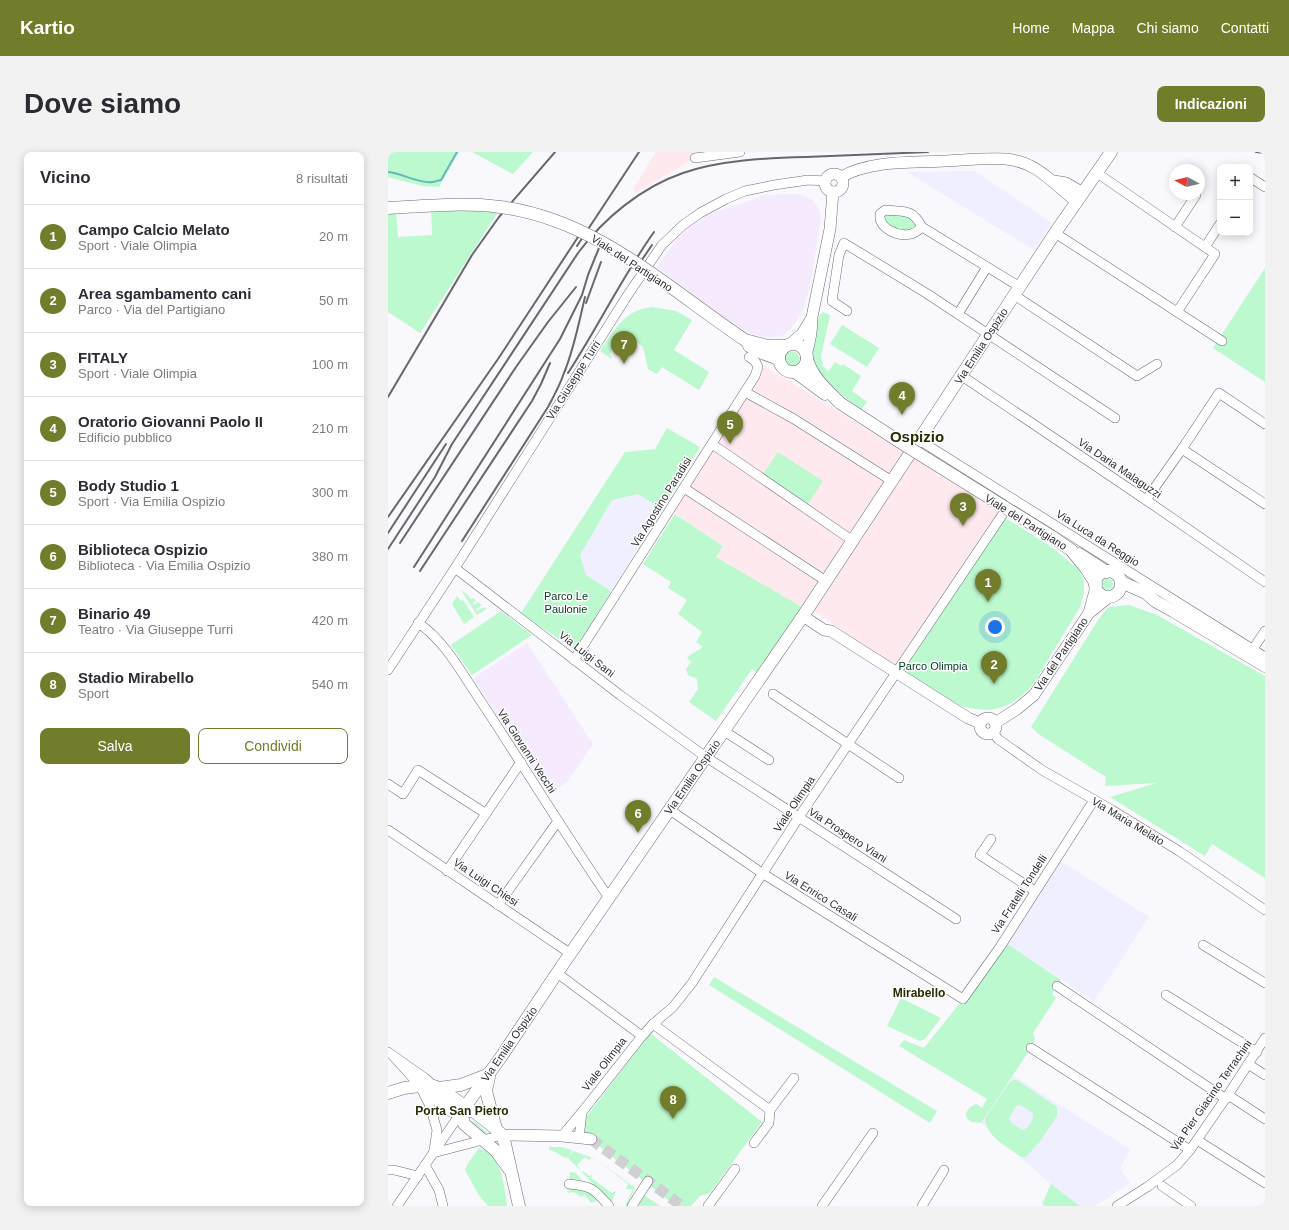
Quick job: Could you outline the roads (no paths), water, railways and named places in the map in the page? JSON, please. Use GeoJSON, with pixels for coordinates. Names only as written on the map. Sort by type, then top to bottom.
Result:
{"type":"FeatureCollection","features":[{"type":"Feature","properties":{"kind":"main road","name":"Via Emilia Ospizio"},"geometry":{"type":"LineString","coordinates":[[462,1111],[490,1074],[557,973],[805,613],[1055,233],[1111,152]]}},
{"type":"Feature","properties":{"kind":"main road","name":"Viale del Partigiano"},"geometry":{"type":"LineString","coordinates":[[388,208],[447,204],[488,206],[527,212],[559,222],[593,237],[617,250],[745,340],[752,348],[779,359],[782,367],[786,370],[795,372],[822,392],[924,458],[1051,536],[1106,572],[1114,573],[1120,578],[1121,582],[1146,593],[1155,602]]}},
{"type":"Feature","properties":{"kind":"main road","name":"Viale del Partigiano"},"geometry":{"type":"LineString","coordinates":[[745,340],[768,346],[793,345],[801,348],[815,377],[840,403]]}},
{"type":"Feature","properties":{"kind":"main road"},"geometry":{"type":"LineString","coordinates":[[779,359],[780,352],[787,346]]}},
{"type":"Feature","properties":{"kind":"main road"},"geometry":{"type":"LineString","coordinates":[[795,372],[799,371],[805,366],[806,357]]}},
{"type":"Feature","properties":{"kind":"main road","name":"Viale del Partigiano"},"geometry":{"type":"LineString","coordinates":[[1071,550],[1085,568],[1096,585],[1097,590],[1102,595],[1128,595],[1155,602],[1180,615],[1265,666]]}},
{"type":"Feature","properties":{"kind":"main road"},"geometry":{"type":"LineString","coordinates":[[1096,585],[1099,576],[1106,572]]}},
{"type":"Feature","properties":{"kind":"main road"},"geometry":{"type":"LineString","coordinates":[[1112,596],[1120,589],[1121,582]]}},
{"type":"Feature","properties":{"kind":"main road"},"geometry":{"type":"LineString","coordinates":[[388,1093],[404,1088],[420,1086],[436,1087],[461,1085],[490,1074]]}},
{"type":"Feature","properties":{"kind":"main road"},"geometry":{"type":"LineString","coordinates":[[490,1074],[486,1091],[499,1132],[505,1144],[519,1206]]}},
{"type":"Feature","properties":{"kind":"main road"},"geometry":{"type":"LineString","coordinates":[[420,1086],[452,1111],[472,1112],[499,1132]]}},
{"type":"Feature","properties":{"kind":"main road"},"geometry":{"type":"LineString","coordinates":[[436,1087],[459,1102],[464,1124],[496,1151],[513,1174]]}},
{"type":"Feature","properties":{"kind":"street"},"geometry":{"type":"LineString","coordinates":[[695,158],[740,152]]}},
{"type":"Feature","properties":{"kind":"street"},"geometry":{"type":"LineString","coordinates":[[841,177],[858,170],[888,164],[998,158],[1012,159],[1033,167],[1054,181],[1066,183],[1080,197]]}},
{"type":"Feature","properties":{"kind":"street"},"geometry":{"type":"LineString","coordinates":[[1097,173],[1215,254],[1177,312]]}},
{"type":"Feature","properties":{"kind":"street"},"geometry":{"type":"LineString","coordinates":[[832,174],[841,177],[843,182],[842,187],[838,192],[833,192],[827,189],[827,178],[832,174]]}},
{"type":"Feature","properties":{"kind":"street"},"geometry":{"type":"LineString","coordinates":[[1253,179],[1265,187]]}},
{"type":"Feature","properties":{"kind":"street","name":"Via Giuseppe Turri"},"geometry":{"type":"LineString","coordinates":[[388,670],[418,622],[455,568],[636,281],[662,245],[674,232],[700,213],[745,191],[808,180],[826,181]]}},
{"type":"Feature","properties":{"kind":"street"},"geometry":{"type":"LineString","coordinates":[[806,357],[812,329],[812,317],[830,228],[833,192]]}},
{"type":"Feature","properties":{"kind":"street"},"geometry":{"type":"LineString","coordinates":[[1175,227],[1193,200]]}},
{"type":"Feature","properties":{"kind":"street"},"geometry":{"type":"LineString","coordinates":[[922,226],[987,267],[1017,291],[1137,376],[1158,364]]}},
{"type":"Feature","properties":{"kind":"street"},"geometry":{"type":"LineString","coordinates":[[1205,247],[1217,229]]}},
{"type":"Feature","properties":{"kind":"street"},"geometry":{"type":"LineString","coordinates":[[1055,233],[1222,341]]}},
{"type":"Feature","properties":{"kind":"street"},"geometry":{"type":"LineString","coordinates":[[847,311],[832,301],[838,256],[844,243],[926,293],[1115,418]]}},
{"type":"Feature","properties":{"kind":"street"},"geometry":{"type":"LineString","coordinates":[[958,314],[987,267]]}},
{"type":"Feature","properties":{"kind":"street"},"geometry":{"type":"LineString","coordinates":[[787,346],[802,334],[812,317]]}},
{"type":"Feature","properties":{"kind":"street","name":"Via Agostino Paradisi"},"geometry":{"type":"LineString","coordinates":[[574,660],[755,376],[758,367],[755,361],[749,357]]}},
{"type":"Feature","properties":{"kind":"street","name":"Via Daria Malaguzzi"},"geometry":{"type":"LineString","coordinates":[[962,376],[1265,582]]}},
{"type":"Feature","properties":{"kind":"street"},"geometry":{"type":"LineString","coordinates":[[745,392],[794,419],[892,481]]}},
{"type":"Feature","properties":{"kind":"street"},"geometry":{"type":"LineString","coordinates":[[1146,500],[1219,393],[1265,424]]}},
{"type":"Feature","properties":{"kind":"street","name":"Via Luca da Reggio"},"geometry":{"type":"LineString","coordinates":[[919,440],[1265,657]]}},
{"type":"Feature","properties":{"kind":"street"},"geometry":{"type":"LineString","coordinates":[[712,444],[853,541]]}},
{"type":"Feature","properties":{"kind":"street"},"geometry":{"type":"LineString","coordinates":[[1182,449],[1265,504]]}},
{"type":"Feature","properties":{"kind":"street"},"geometry":{"type":"LineString","coordinates":[[684,488],[826,581]]}},
{"type":"Feature","properties":{"kind":"street","name":"Viale Olimpia"},"geometry":{"type":"LineString","coordinates":[[562,1136],[642,1036],[672,1007],[692,983],[799,817],[1013,499]]}},
{"type":"Feature","properties":{"kind":"street","name":"Via Luigi Sani"},"geometry":{"type":"LineString","coordinates":[[455,568],[620,695],[706,757]]}},
{"type":"Feature","properties":{"kind":"street","name":"Via del Partigiano"},"geometry":{"type":"LineString","coordinates":[[1089,613],[1096,585]]}},
{"type":"Feature","properties":{"kind":"street","name":"Via del Partigiano"},"geometry":{"type":"LineString","coordinates":[[994,727],[1034,695],[1089,613],[1112,596]]}},
{"type":"Feature","properties":{"kind":"street"},"geometry":{"type":"LineString","coordinates":[[805,613],[829,626],[831,631],[968,718],[980,723],[986,718],[992,719],[994,727]]}},
{"type":"Feature","properties":{"kind":"street","name":"Via Giovanni Vecchi"},"geometry":{"type":"LineString","coordinates":[[418,622],[434,636],[454,661],[609,898]]}},
{"type":"Feature","properties":{"kind":"street"},"geometry":{"type":"LineString","coordinates":[[1253,649],[1265,631]]}},
{"type":"Feature","properties":{"kind":"street"},"geometry":{"type":"LineString","coordinates":[[773,694],[899,778]]}},
{"type":"Feature","properties":{"kind":"street","name":"Via Maria Melato"},"geometry":{"type":"LineString","coordinates":[[994,727],[998,739],[1042,770],[1179,851],[1265,910]]}},
{"type":"Feature","properties":{"kind":"street"},"geometry":{"type":"LineString","coordinates":[[724,731],[769,760]]}},
{"type":"Feature","properties":{"kind":"street","name":"Via Prospero Viani"},"geometry":{"type":"LineString","coordinates":[[706,757],[956,919]]}},
{"type":"Feature","properties":{"kind":"street"},"geometry":{"type":"LineString","coordinates":[[447,871],[521,762]]}},
{"type":"Feature","properties":{"kind":"street"},"geometry":{"type":"LineString","coordinates":[[388,784],[403,794],[418,770],[486,813]]}},
{"type":"Feature","properties":{"kind":"street","name":"Via Fratelli Tondelli"},"geometry":{"type":"LineString","coordinates":[[963,999],[1000,947],[1094,800]]}},
{"type":"Feature","properties":{"kind":"street","name":"Via Enrico Casali"},"geometry":{"type":"LineString","coordinates":[[670,810],[762,873],[963,999]]}},
{"type":"Feature","properties":{"kind":"street"},"geometry":{"type":"LineString","coordinates":[[498,905],[558,822]]}},
{"type":"Feature","properties":{"kind":"street","name":"Via Luigi Chiesi"},"geometry":{"type":"LineString","coordinates":[[388,830],[571,954]]}},
{"type":"Feature","properties":{"kind":"street"},"geometry":{"type":"LineString","coordinates":[[991,839],[980,855],[1035,891]]}},
{"type":"Feature","properties":{"kind":"street"},"geometry":{"type":"LineString","coordinates":[[1203,945],[1265,983]]}},
{"type":"Feature","properties":{"kind":"street"},"geometry":{"type":"LineString","coordinates":[[557,973],[642,1036]]}},
{"type":"Feature","properties":{"kind":"street"},"geometry":{"type":"LineString","coordinates":[[1057,986],[1227,1097],[1265,1119]]}},
{"type":"Feature","properties":{"kind":"street"},"geometry":{"type":"LineString","coordinates":[[1166,995],[1256,1052]]}},
{"type":"Feature","properties":{"kind":"street"},"geometry":{"type":"LineString","coordinates":[[653,1024],[770,1110]]}},
{"type":"Feature","properties":{"kind":"street","name":"Via Pier Giacinto Terrachini"},"geometry":{"type":"LineString","coordinates":[[1117,1206],[1177,1165],[1190,1150],[1227,1097],[1265,1038]]}},
{"type":"Feature","properties":{"kind":"street"},"geometry":{"type":"LineString","coordinates":[[1031,1048],[1190,1150]]}},
{"type":"Feature","properties":{"kind":"street"},"geometry":{"type":"LineString","coordinates":[[391,1055],[420,1086],[432,1110],[437,1130],[433,1154]]}},
{"type":"Feature","properties":{"kind":"street"},"geometry":{"type":"LineString","coordinates":[[391,1055],[426,1078],[436,1087]]}},
{"type":"Feature","properties":{"kind":"street"},"geometry":{"type":"LineString","coordinates":[[1248,1064],[1265,1075]]}},
{"type":"Feature","properties":{"kind":"street"},"geometry":{"type":"LineString","coordinates":[[754,1143],[768,1122],[770,1110],[794,1078]]}},
{"type":"Feature","properties":{"kind":"street"},"geometry":{"type":"LineString","coordinates":[[397,1206],[462,1111]]}},
{"type":"Feature","properties":{"kind":"street"},"geometry":{"type":"LineString","coordinates":[[580,1138],[582,1112]]}},
{"type":"Feature","properties":{"kind":"street"},"geometry":{"type":"LineString","coordinates":[[433,1154],[484,1140],[499,1132],[591,1139]]}},
{"type":"Feature","properties":{"kind":"street"},"geometry":{"type":"LineString","coordinates":[[822,1206],[873,1133]]}},
{"type":"Feature","properties":{"kind":"street"},"geometry":{"type":"LineString","coordinates":[[1197,1140],[1265,1183]]}},
{"type":"Feature","properties":{"kind":"street"},"geometry":{"type":"LineString","coordinates":[[425,1165],[439,1190],[443,1206]]}},
{"type":"Feature","properties":{"kind":"street"},"geometry":{"type":"LineString","coordinates":[[708,1206],[735,1169]]}},
{"type":"Feature","properties":{"kind":"street"},"geometry":{"type":"LineString","coordinates":[[388,1170],[418,1176]]}},
{"type":"Feature","properties":{"kind":"street"},"geometry":{"type":"LineString","coordinates":[[925,1204],[944,1170]]}},
{"type":"Feature","properties":{"kind":"street"},"geometry":{"type":"LineString","coordinates":[[632,1206],[648,1181]]}},
{"type":"Feature","properties":{"kind":"street"},"geometry":{"type":"LineString","coordinates":[[569,1184],[582,1185],[591,1188],[596,1191],[609,1206]]}},
{"type":"Feature","properties":{"kind":"street"},"geometry":{"type":"LineString","coordinates":[[1162,1186],[1191,1206]]}},
{"type":"Feature","properties":{"kind":"waterway"},"geometry":{"type":"LineString","coordinates":[[388,172],[427,182],[441,180],[457,152]]}},
{"type":"Feature","properties":{"kind":"tunnel"},"geometry":{"type":"LineString","coordinates":[[591,1139],[682,1206]]}},
{"type":"Feature","properties":{"kind":"railway"},"geometry":{"type":"LineString","coordinates":[[388,397],[472,255],[499,217],[555,152]]}},
{"type":"Feature","properties":{"kind":"railway"},"geometry":{"type":"LineString","coordinates":[[577,246],[639,152]]}},
{"type":"Feature","properties":{"kind":"railway"},"geometry":{"type":"LineString","coordinates":[[388,549],[435,477],[452,444],[578,253],[588,240],[625,205],[653,186],[668,179],[697,169],[728,162],[776,158],[928,152]]}},
{"type":"Feature","properties":{"kind":"railway"},"geometry":{"type":"LineString","coordinates":[[1256,152],[1265,153]]}},
{"type":"Feature","properties":{"kind":"railway"},"geometry":{"type":"LineString","coordinates":[[568,373],[631,267],[654,232]]}},
{"type":"Feature","properties":{"kind":"railway"},"geometry":{"type":"LineString","coordinates":[[388,517],[498,359],[578,237]]}},
{"type":"Feature","properties":{"kind":"railway"},"geometry":{"type":"LineString","coordinates":[[635,270],[652,245]]}},
{"type":"Feature","properties":{"kind":"railway"},"geometry":{"type":"LineString","coordinates":[[414,567],[560,339],[582,295],[599,248]]}},
{"type":"Feature","properties":{"kind":"railway"},"geometry":{"type":"LineString","coordinates":[[586,303],[601,262]]}},
{"type":"Feature","properties":{"kind":"railway"},"geometry":{"type":"LineString","coordinates":[[400,543],[516,367],[548,322],[576,287]]}},
{"type":"Feature","properties":{"kind":"railway"},"geometry":{"type":"LineString","coordinates":[[462,541],[555,395],[571,355],[585,297]]}},
{"type":"Feature","properties":{"kind":"railway"},"geometry":{"type":"LineString","coordinates":[[420,571],[532,401],[550,363]]}},
{"type":"Feature","properties":{"kind":"railway"},"geometry":{"type":"LineString","coordinates":[[388,533],[446,444]]}},
{"type":"Feature","properties":{"kind":"place","name":"Binario 49"},"geometry":{"type":"Point","coordinates":[624,364]}},
{"type":"Feature","properties":{"kind":"place","name":"Oratorio Giovanni Paolo II"},"geometry":{"type":"Point","coordinates":[902,415]}},
{"type":"Feature","properties":{"kind":"place","name":"Body Studio 1"},"geometry":{"type":"Point","coordinates":[730,444]}},
{"type":"Feature","properties":{"kind":"place","name":"FITALY"},"geometry":{"type":"Point","coordinates":[963,526]}},
{"type":"Feature","properties":{"kind":"place","name":"Campo Calcio Melato"},"geometry":{"type":"Point","coordinates":[988,602]}},
{"type":"Feature","properties":{"kind":"place","name":"Area sgambamento cani"},"geometry":{"type":"Point","coordinates":[994,684]}},
{"type":"Feature","properties":{"kind":"place","name":"Biblioteca Ospizio"},"geometry":{"type":"Point","coordinates":[638,833]}},
{"type":"Feature","properties":{"kind":"place","name":"Stadio Mirabello"},"geometry":{"type":"Point","coordinates":[673,1119]}},
{"type":"Feature","properties":{"kind":"district","name":"Ospizio"},"geometry":{"type":"Point","coordinates":[917,436]}},
{"type":"Feature","properties":{"kind":"district","name":"Mirabello"},"geometry":{"type":"Point","coordinates":[919,993]}},
{"type":"Feature","properties":{"kind":"district","name":"Porta San Pietro"},"geometry":{"type":"Point","coordinates":[462,1111]}},
{"type":"Feature","properties":{"kind":"park label","name":"Parco Le Paulonie"},"geometry":{"type":"Point","coordinates":[566,602]}},
{"type":"Feature","properties":{"kind":"park label","name":"Parco Olimpia"},"geometry":{"type":"Point","coordinates":[933,666]}}]}
